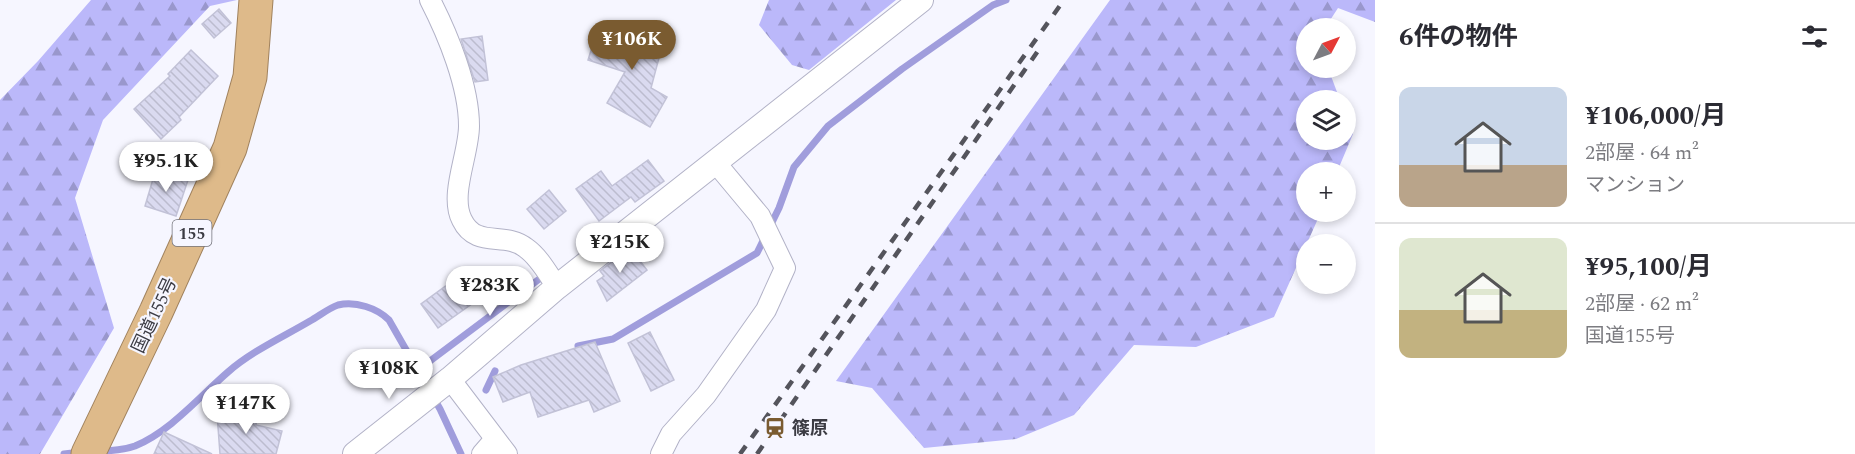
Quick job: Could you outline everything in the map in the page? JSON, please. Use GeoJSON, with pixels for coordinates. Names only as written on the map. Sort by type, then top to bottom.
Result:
{"type":"FeatureCollection","features":[{"type":"Feature","properties":{"kind":"highway","name":"国道155号"},"geometry":{"type":"LineString","coordinates":[[88,454],[156,312],[230,148],[250,77],[256,0]]}},
{"type":"Feature","properties":{"kind":"street"},"geometry":{"type":"LineString","coordinates":[[430,0],[455,57],[467,105],[469,127],[458,207],[461,219],[468,230],[478,237],[515,242],[526,247],[557,287]]}},
{"type":"Feature","properties":{"kind":"street"},"geometry":{"type":"LineString","coordinates":[[355,454],[450,378],[557,287],[921,0]]}},
{"type":"Feature","properties":{"kind":"street"},"geometry":{"type":"LineString","coordinates":[[661,454],[671,434],[706,395],[766,310],[785,268],[760,216],[716,162]]}},
{"type":"Feature","properties":{"kind":"street"},"geometry":{"type":"LineString","coordinates":[[450,378],[495,449]]}},
{"type":"Feature","properties":{"kind":"green space"},"geometry":{"type":"Polygon","coordinates":[[[91,0],[237,0],[210,6],[103,120],[75,198],[114,328],[40,454],[0,454],[0,100],[38,61],[91,0]]]}},
{"type":"Feature","properties":{"kind":"green space"},"geometry":{"type":"Polygon","coordinates":[[[769,0],[896,0],[809,70],[792,65],[759,25],[769,0]]]}},
{"type":"Feature","properties":{"kind":"green space"},"geometry":{"type":"Polygon","coordinates":[[[1110,0],[1375,0],[1375,22],[1338,8],[1332,18],[1296,18],[1296,78],[1332,78],[1336,90],[1296,90],[1296,150],[1346,150],[1341,162],[1296,162],[1296,222],[1317,222],[1311,234],[1296,234],[1296,268],[1274,317],[1196,347],[1134,345],[1074,415],[1016,439],[924,448],[872,388],[836,381],[1110,0]]]}},
{"type":"Feature","properties":{"kind":"building"},"geometry":{"type":"Polygon","coordinates":[[[219,9],[231,23],[214,38],[202,24],[219,9]]]}},
{"type":"Feature","properties":{"kind":"building"},"geometry":{"type":"Polygon","coordinates":[[[598,28],[626,37],[629,28],[664,39],[651,88],[667,97],[650,127],[607,103],[625,72],[588,60],[598,28]]]}},
{"type":"Feature","properties":{"kind":"building"},"geometry":{"type":"Polygon","coordinates":[[[482,36],[488,80],[475,82],[461,39],[482,36]]]}},
{"type":"Feature","properties":{"kind":"building"},"geometry":{"type":"Polygon","coordinates":[[[191,50],[218,76],[179,117],[181,120],[161,139],[134,109],[170,76],[168,74],[191,50]]]}},
{"type":"Feature","properties":{"kind":"building"},"geometry":{"type":"Polygon","coordinates":[[[648,160],[664,181],[635,202],[631,197],[599,221],[576,189],[601,171],[612,186],[648,160]]]}},
{"type":"Feature","properties":{"kind":"building"},"geometry":{"type":"Polygon","coordinates":[[[156,169],[188,180],[176,216],[145,206],[156,169]]]}},
{"type":"Feature","properties":{"kind":"building"},"geometry":{"type":"Polygon","coordinates":[[[549,190],[566,211],[544,229],[527,209],[549,190]]]}},
{"type":"Feature","properties":{"kind":"building"},"geometry":{"type":"Polygon","coordinates":[[[630,248],[647,270],[607,301],[597,281],[604,276],[600,271],[630,248]]]}},
{"type":"Feature","properties":{"kind":"building"},"geometry":{"type":"Polygon","coordinates":[[[462,274],[480,298],[438,328],[421,304],[462,274]]]}},
{"type":"Feature","properties":{"kind":"building"},"geometry":{"type":"Polygon","coordinates":[[[650,332],[674,380],[651,391],[628,343],[650,332]]]}},
{"type":"Feature","properties":{"kind":"building"},"geometry":{"type":"Polygon","coordinates":[[[595,342],[620,401],[594,412],[589,400],[538,417],[530,392],[503,402],[493,377],[521,365],[595,342]]]}},
{"type":"Feature","properties":{"kind":"building"},"geometry":{"type":"Polygon","coordinates":[[[257,410],[256,425],[282,431],[276,454],[220,454],[217,414],[257,410]]]}},
{"type":"Feature","properties":{"kind":"building"},"geometry":{"type":"Polygon","coordinates":[[[164,432],[212,454],[154,454],[164,432]]]}},
{"type":"Feature","properties":{"kind":"waterway"},"geometry":{"type":"LineString","coordinates":[[578,346],[613,339],[757,253],[779,208],[794,167],[828,126],[902,69],[993,5],[1006,0]]}},
{"type":"Feature","properties":{"kind":"waterway"},"geometry":{"type":"LineString","coordinates":[[418,370],[546,274]]}},
{"type":"Feature","properties":{"kind":"waterway"},"geometry":{"type":"LineString","coordinates":[[98,451],[126,448],[148,440],[173,423],[247,357],[331,308],[352,304],[372,309],[389,320],[440,409],[461,454]]}},
{"type":"Feature","properties":{"kind":"waterway"},"geometry":{"type":"LineString","coordinates":[[486,390],[495,371]]}},
{"type":"Feature","properties":{"kind":"waterway"},"geometry":{"type":"LineString","coordinates":[[64,454],[81,452]]}},
{"type":"Feature","properties":{"kind":"railway"},"geometry":{"type":"LineString","coordinates":[[740,454],[1064,0]]}},
{"type":"Feature","properties":{"kind":"railway"},"geometry":{"type":"LineString","coordinates":[[757,454],[1040,48]]}},
{"type":"Feature","properties":{"kind":"place","name":"篠原"},"geometry":{"type":"Point","coordinates":[775,428]}}]}
